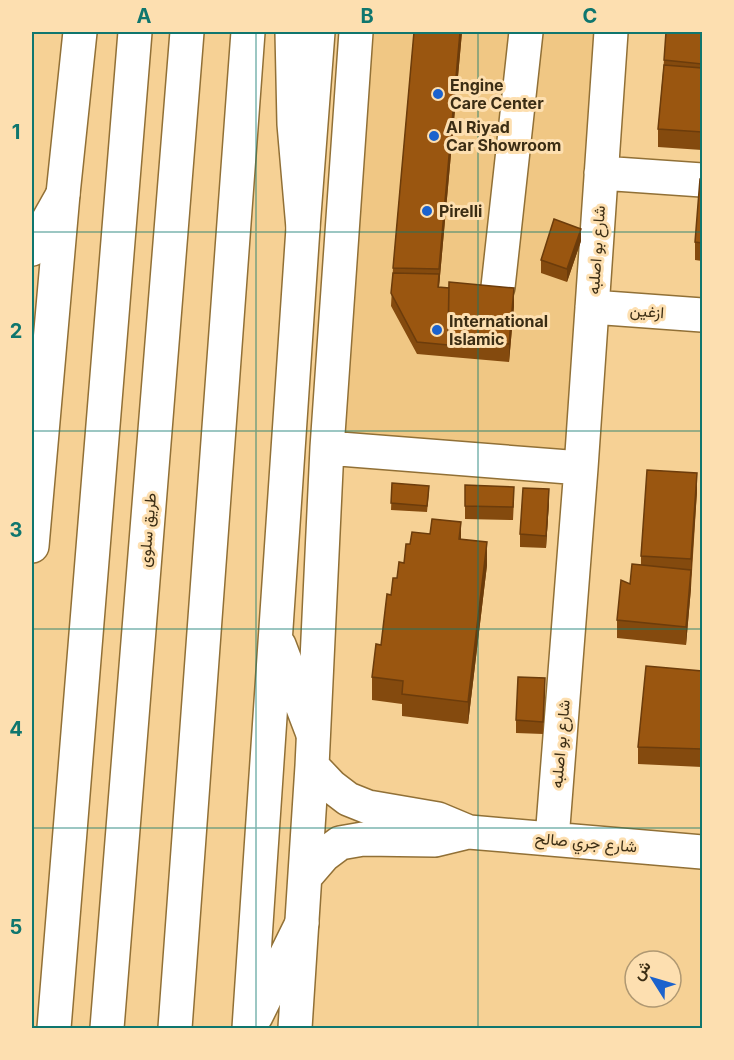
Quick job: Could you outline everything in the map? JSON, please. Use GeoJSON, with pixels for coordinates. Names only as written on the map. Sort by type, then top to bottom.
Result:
{"type":"FeatureCollection","features":[{"type":"Feature","properties":{"kind":"main road"},"geometry":{"type":"LineString","coordinates":[[32,546],[63,194],[80,32]]}},
{"type":"Feature","properties":{"kind":"main road"},"geometry":{"type":"LineString","coordinates":[[54,1029],[135,32]]}},
{"type":"Feature","properties":{"kind":"main road","name":"طريق سلوى"},"geometry":{"type":"LineString","coordinates":[[107,1029],[187,32]]}},
{"type":"Feature","properties":{"kind":"main road"},"geometry":{"type":"LineString","coordinates":[[175,1029],[248,32]]}},
{"type":"Feature","properties":{"kind":"main road"},"geometry":{"type":"LineString","coordinates":[[292,32],[294,124],[303,228]]}},
{"type":"Feature","properties":{"kind":"main road"},"geometry":{"type":"LineString","coordinates":[[249,1029],[318,32]]}},
{"type":"Feature","properties":{"kind":"main road"},"geometry":{"type":"LineString","coordinates":[[295,1029],[312,766],[327,448],[356,32]]}},
{"type":"Feature","properties":{"kind":"main road"},"geometry":{"type":"LineString","coordinates":[[498,287],[526,32]]}},
{"type":"Feature","properties":{"kind":"main road","name":"شارع بو اصلبه"},"geometry":{"type":"LineString","coordinates":[[552,839],[581,468],[611,32]]}},
{"type":"Feature","properties":{"kind":"main road"},"geometry":{"type":"LineString","coordinates":[[602,173],[702,180]]}},
{"type":"Feature","properties":{"kind":"main road"},"geometry":{"type":"LineString","coordinates":[[32,249],[63,194]]}},
{"type":"Feature","properties":{"kind":"main road","name":"ازغين"},"geometry":{"type":"LineString","coordinates":[[592,307],[702,315]]}},
{"type":"Feature","properties":{"kind":"main road"},"geometry":{"type":"LineString","coordinates":[[327,448],[581,468]]}},
{"type":"Feature","properties":{"kind":"main road"},"geometry":{"type":"LineString","coordinates":[[275,634],[313,734]]}},
{"type":"Feature","properties":{"kind":"main road","name":"شارع جري صالح"},"geometry":{"type":"LineString","coordinates":[[312,766],[331,786],[348,799],[368,807],[438,819],[469,832],[702,852]]}},
{"type":"Feature","properties":{"kind":"main road","name":"شارع جري صالح"},"geometry":{"type":"LineString","coordinates":[[305,877],[324,855],[340,843],[363,839],[435,840],[469,832]]}},
{"type":"Feature","properties":{"kind":"main road"},"geometry":{"type":"LineString","coordinates":[[249,1029],[302,924]]}},
{"type":"Feature","properties":{"kind":"shaded area"},"geometry":{"type":"Polygon","coordinates":[[[363,32],[602,32],[575,460],[335,440],[363,32]]]}},
{"type":"Feature","properties":{"kind":"building"},"geometry":{"type":"Polygon","coordinates":[[[414,32],[460,32],[439,269],[393,268],[414,32]]]}},
{"type":"Feature","properties":{"kind":"building"},"geometry":{"type":"Polygon","coordinates":[[[666,32],[702,32],[702,64],[664,60],[666,32]]]}},
{"type":"Feature","properties":{"kind":"building"},"geometry":{"type":"Polygon","coordinates":[[[664,65],[702,68],[702,132],[658,129],[664,65]]]}},
{"type":"Feature","properties":{"kind":"building"},"geometry":{"type":"Polygon","coordinates":[[[700,179],[702,179],[702,243],[695,242],[700,179]]]}},
{"type":"Feature","properties":{"kind":"building"},"geometry":{"type":"Polygon","coordinates":[[[554,219],[581,229],[567,269],[541,260],[554,219]]]}},
{"type":"Feature","properties":{"kind":"building"},"geometry":{"type":"Polygon","coordinates":[[[393,273],[439,274],[438,287],[449,288],[448,345],[417,342],[391,293],[393,273]]]}},
{"type":"Feature","properties":{"kind":"building"},"geometry":{"type":"Polygon","coordinates":[[[449,282],[514,288],[509,344],[448,339],[449,282]]]}},
{"type":"Feature","properties":{"kind":"building"},"geometry":{"type":"Polygon","coordinates":[[[647,470],[697,473],[691,559],[641,556],[647,470]]]}},
{"type":"Feature","properties":{"kind":"building"},"geometry":{"type":"Polygon","coordinates":[[[392,483],[429,486],[427,506],[391,503],[392,483]]]}},
{"type":"Feature","properties":{"kind":"building"},"geometry":{"type":"Polygon","coordinates":[[[465,485],[514,487],[513,507],[465,506],[465,485]]]}},
{"type":"Feature","properties":{"kind":"building"},"geometry":{"type":"Polygon","coordinates":[[[523,488],[549,489],[546,536],[520,534],[523,488]]]}},
{"type":"Feature","properties":{"kind":"building"},"geometry":{"type":"Polygon","coordinates":[[[432,519],[461,522],[459,539],[487,542],[468,702],[402,694],[403,681],[372,677],[376,644],[381,645],[387,594],[391,595],[393,578],[397,578],[399,562],[404,563],[406,544],[410,544],[412,532],[430,534],[432,519]]]}},
{"type":"Feature","properties":{"kind":"building"},"geometry":{"type":"Polygon","coordinates":[[[632,564],[691,570],[686,627],[617,620],[621,580],[630,584],[632,564]]]}},
{"type":"Feature","properties":{"kind":"building"},"geometry":{"type":"Polygon","coordinates":[[[646,666],[702,671],[702,749],[638,747],[646,666]]]}},
{"type":"Feature","properties":{"kind":"building"},"geometry":{"type":"Polygon","coordinates":[[[518,677],[545,678],[543,722],[516,720],[518,677]]]}},
{"type":"Feature","properties":{"kind":"place","name":"Engine Care Center"},"geometry":{"type":"Point","coordinates":[438,94]}},
{"type":"Feature","properties":{"kind":"place","name":"Al Riyad Car Showroom"},"geometry":{"type":"Point","coordinates":[434,136]}},
{"type":"Feature","properties":{"kind":"place","name":"Pirelli"},"geometry":{"type":"Point","coordinates":[427,211]}},
{"type":"Feature","properties":{"kind":"place","name":"International Islamic"},"geometry":{"type":"Point","coordinates":[437,330]}}]}
